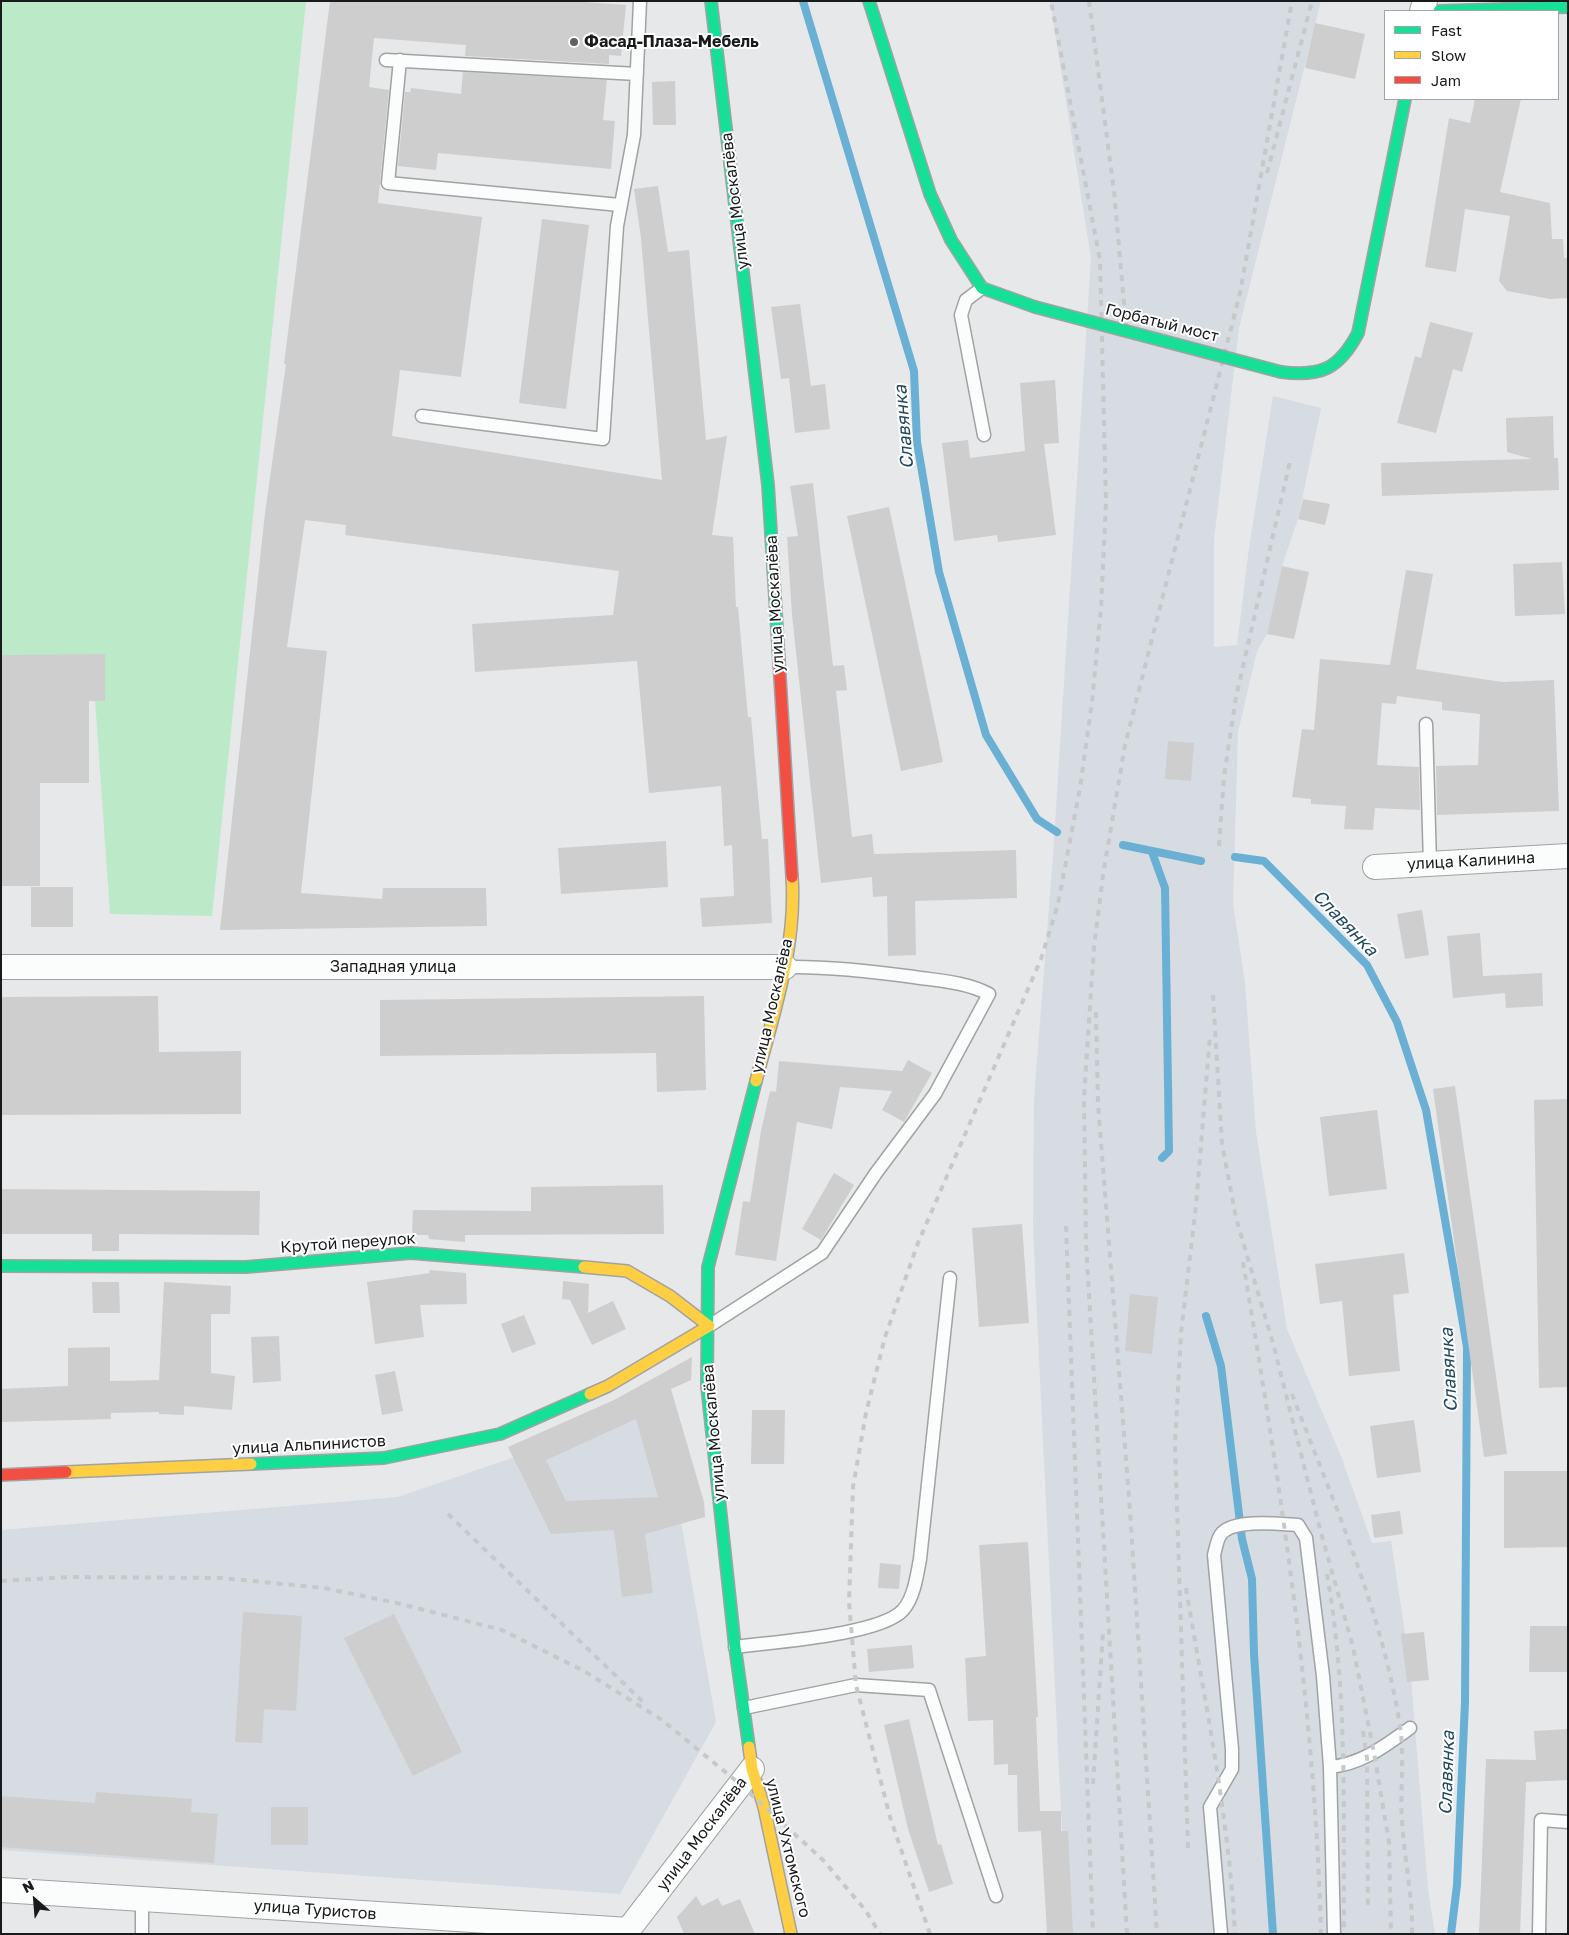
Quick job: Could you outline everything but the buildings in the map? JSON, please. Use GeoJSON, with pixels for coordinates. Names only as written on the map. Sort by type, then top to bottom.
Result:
{"type":"FeatureCollection","features":[{"type":"Feature","properties":{"kind":"street","name":"улица Москалёва"},"geometry":{"type":"LineString","coordinates":[[627,1932],[752,1769],[735,1647],[708,1386],[708,1266],[784,967],[794,903],[768,484],[711,1]]}},
{"type":"Feature","properties":{"kind":"street"},"geometry":{"type":"LineString","coordinates":[[869,1],[930,194],[951,240],[982,288]]}},
{"type":"Feature","properties":{"kind":"street"},"geometry":{"type":"LineString","coordinates":[[1471,10],[1568,7]]}},
{"type":"Feature","properties":{"kind":"street","name":"Горбатый мост"},"geometry":{"type":"LineString","coordinates":[[982,288],[1035,307],[1281,372],[1302,376],[1333,368],[1353,344],[1358,333],[1405,100]]}},
{"type":"Feature","properties":{"kind":"street","name":"улица Калинина"},"geometry":{"type":"LineString","coordinates":[[1375,867],[1568,856]]}},
{"type":"Feature","properties":{"kind":"street","name":"Западная улица"},"geometry":{"type":"LineString","coordinates":[[1,968],[784,967]]}},
{"type":"Feature","properties":{"kind":"street","name":"Крутой переулок"},"geometry":{"type":"LineString","coordinates":[[1,1266],[246,1267],[411,1253],[617,1270],[627,1271],[670,1296],[709,1326]]}},
{"type":"Feature","properties":{"kind":"street","name":"улица Альпинистов"},"geometry":{"type":"LineString","coordinates":[[1,1475],[384,1458],[500,1434],[608,1386],[709,1326]]}},
{"type":"Feature","properties":{"kind":"street","name":"улица Ухтомского"},"geometry":{"type":"LineString","coordinates":[[752,1769],[764,1807],[791,1934]]}},
{"type":"Feature","properties":{"kind":"street","name":"улица Туристов"},"geometry":{"type":"LineString","coordinates":[[1,1890],[627,1932]]}},
{"type":"Feature","properties":{"kind":"lane"},"geometry":{"type":"LineString","coordinates":[[422,416],[603,439],[617,226],[634,135],[640,1]]}},
{"type":"Feature","properties":{"kind":"lane"},"geometry":{"type":"LineString","coordinates":[[386,60],[637,74]]}},
{"type":"Feature","properties":{"kind":"lane"},"geometry":{"type":"LineString","coordinates":[[400,60],[388,183],[620,205]]}},
{"type":"Feature","properties":{"kind":"lane"},"geometry":{"type":"LineString","coordinates":[[982,288],[966,300],[961,315],[984,436]]}},
{"type":"Feature","properties":{"kind":"lane"},"geometry":{"type":"LineString","coordinates":[[1426,724],[1430,864]]}},
{"type":"Feature","properties":{"kind":"lane"},"geometry":{"type":"LineString","coordinates":[[709,1326],[822,1253],[876,1173],[935,1094],[989,994],[970,985],[875,972],[812,966],[784,967]]}},
{"type":"Feature","properties":{"kind":"lane"},"geometry":{"type":"LineString","coordinates":[[735,1647],[853,1631],[886,1623],[904,1610],[914,1588],[920,1559],[950,1278]]}},
{"type":"Feature","properties":{"kind":"lane"},"geometry":{"type":"LineString","coordinates":[[1221,1934],[1210,1807],[1232,1769],[1232,1749],[1214,1555],[1220,1534],[1231,1527],[1254,1524],[1298,1525],[1306,1538],[1323,1676],[1330,1767],[1334,1934]]}},
{"type":"Feature","properties":{"kind":"lane"},"geometry":{"type":"LineString","coordinates":[[744,1708],[856,1684],[929,1690],[996,1896]]}},
{"type":"Feature","properties":{"kind":"lane"},"geometry":{"type":"LineString","coordinates":[[1330,1767],[1342,1766],[1367,1758],[1410,1728]]}},
{"type":"Feature","properties":{"kind":"lane"},"geometry":{"type":"LineString","coordinates":[[1539,1934],[1541,1820],[1568,1822]]}},
{"type":"Feature","properties":{"kind":"lane"},"geometry":{"type":"LineString","coordinates":[[142,1899],[142,1934]]}},
{"type":"Feature","properties":{"kind":"shaded area"},"geometry":{"type":"Polygon","coordinates":[[[1050,1],[1321,1],[1239,328],[1214,540],[1214,647],[1237,645],[1249,548],[1273,396],[1321,408],[1298,519],[1282,566],[1267,634],[1257,651],[1238,732],[1233,904],[1245,983],[1256,1132],[1287,1329],[1341,1456],[1372,1543],[1391,1541],[1410,1666],[1428,1889],[1435,1934],[1067,1934],[1033,1227],[1034,1099],[1053,856],[1091,258],[1050,1]]]}},
{"type":"Feature","properties":{"kind":"shaded area"},"geometry":{"type":"Polygon","coordinates":[[[661,1407],[716,1722],[620,1894],[1,1850],[1,1530],[398,1497],[661,1407]]]}},
{"type":"Feature","properties":{"kind":"green space"},"geometry":{"type":"Polygon","coordinates":[[[1,1],[306,1],[212,916],[110,914],[92,657],[1,660],[1,1]]]}},
{"type":"Feature","properties":{"kind":"waterway","name":"Славянка"},"geometry":{"type":"LineString","coordinates":[[803,1],[914,371],[917,442],[939,572],[986,735],[1037,819],[1057,832]]}},
{"type":"Feature","properties":{"kind":"waterway","name":"Славянка"},"geometry":{"type":"LineString","coordinates":[[1123,845],[1201,861]]}},
{"type":"Feature","properties":{"kind":"waterway"},"geometry":{"type":"LineString","coordinates":[[1152,852],[1165,888],[1169,1151],[1162,1158]]}},
{"type":"Feature","properties":{"kind":"waterway","name":"Славянка"},"geometry":{"type":"LineString","coordinates":[[1235,857],[1264,861],[1367,965],[1397,1022],[1426,1110],[1467,1347],[1465,1702],[1457,1885],[1451,1934]]}},
{"type":"Feature","properties":{"kind":"waterway"},"geometry":{"type":"LineString","coordinates":[[1206,1316],[1221,1366],[1242,1539],[1252,1579],[1254,1654],[1273,1934]]}},
{"type":"Feature","properties":{"kind":"railway"},"geometry":{"type":"LineString","coordinates":[[930,1934],[890,1817],[856,1685],[849,1602],[853,1487],[866,1413],[885,1337],[918,1243],[1041,959],[1058,904],[1080,788],[1092,702],[1101,608],[1106,502],[1100,260],[1051,1]]}},
{"type":"Feature","properties":{"kind":"railway"},"geometry":{"type":"LineString","coordinates":[[1089,1],[1114,191],[1127,337]]}},
{"type":"Feature","properties":{"kind":"railway"},"geometry":{"type":"LineString","coordinates":[[1127,1934],[1086,1243],[1084,1097],[1094,947],[1103,875],[1125,745],[1240,293],[1292,1]]}},
{"type":"Feature","properties":{"kind":"railway"},"geometry":{"type":"LineString","coordinates":[[1267,173],[1312,1]]}},
{"type":"Feature","properties":{"kind":"railway"},"geometry":{"type":"LineString","coordinates":[[1219,846],[1224,777],[1236,697],[1291,457]]}},
{"type":"Feature","properties":{"kind":"railway"},"geometry":{"type":"LineString","coordinates":[[1213,995],[1222,1144],[1236,1218],[1274,1347],[1320,1529],[1353,1647],[1389,1842],[1391,1934]]}},
{"type":"Feature","properties":{"kind":"railway"},"geometry":{"type":"LineString","coordinates":[[1096,1012],[1098,1104],[1130,1510],[1157,1934]]}},
{"type":"Feature","properties":{"kind":"railway"},"geometry":{"type":"LineString","coordinates":[[1188,1848],[1175,1444],[1181,1333],[1196,1206],[1210,1035]]}},
{"type":"Feature","properties":{"kind":"railway"},"geometry":{"type":"LineString","coordinates":[[1066,1226],[1093,1934]]}},
{"type":"Feature","properties":{"kind":"railway"},"geometry":{"type":"LineString","coordinates":[[1243,1262],[1270,1429],[1294,1597],[1311,1765],[1321,1934]]}},
{"type":"Feature","properties":{"kind":"railway"},"geometry":{"type":"LineString","coordinates":[[1292,1394],[1356,1560],[1383,1646],[1393,1689],[1401,1733],[1402,1820],[1412,1934]]}},
{"type":"Feature","properties":{"kind":"railway"},"geometry":{"type":"LineString","coordinates":[[448,1514],[644,1703]]}},
{"type":"Feature","properties":{"kind":"railway"},"geometry":{"type":"LineString","coordinates":[[1327,1574],[1334,1618],[1341,1708],[1344,1798],[1344,1934]]}},
{"type":"Feature","properties":{"kind":"railway"},"geometry":{"type":"LineString","coordinates":[[1,1581],[69,1577],[222,1578],[324,1588],[397,1603],[502,1630],[584,1671],[662,1720],[741,1785],[823,1860],[866,1911],[880,1934]]}},
{"type":"Feature","properties":{"kind":"railway"},"geometry":{"type":"LineString","coordinates":[[1186,1588],[1222,1803],[1235,1934]]}},
{"type":"Feature","properties":{"kind":"railway"},"geometry":{"type":"LineString","coordinates":[[1093,1784],[1103,1632]]}},
{"type":"Feature","properties":{"kind":"railway"},"geometry":{"type":"LineString","coordinates":[[1363,1731],[1367,1758],[1368,1909]]}},
{"type":"Feature","properties":{"kind":"traffic: fast"},"geometry":{"type":"LineString","coordinates":[[711,1],[768,485],[779,661]]}},
{"type":"Feature","properties":{"kind":"traffic: fast"},"geometry":{"type":"LineString","coordinates":[[869,1],[930,194],[951,240],[982,288],[1035,307]]}},
{"type":"Feature","properties":{"kind":"traffic: fast"},"geometry":{"type":"LineString","coordinates":[[1471,10],[1568,7]]}},
{"type":"Feature","properties":{"kind":"traffic: fast"},"geometry":{"type":"LineString","coordinates":[[1281,372],[1307,373],[1327,368],[1344,355],[1358,333],[1405,100]]}},
{"type":"Feature","properties":{"kind":"traffic: fast"},"geometry":{"type":"LineString","coordinates":[[1035,307],[1281,372]]}},
{"type":"Feature","properties":{"kind":"traffic: fast"},"geometry":{"type":"LineString","coordinates":[[749,1747],[735,1647],[707,1386],[708,1267],[756,1081]]}},
{"type":"Feature","properties":{"kind":"traffic: fast"},"geometry":{"type":"LineString","coordinates":[[1,1266],[246,1267],[411,1253],[584,1267]]}},
{"type":"Feature","properties":{"kind":"traffic: fast"},"geometry":{"type":"LineString","coordinates":[[251,1464],[384,1458],[500,1434],[590,1394]]}},
{"type":"Feature","properties":{"kind":"traffic: slow"},"geometry":{"type":"LineString","coordinates":[[756,1081],[776,1006],[787,954],[793,903],[792,877]]}},
{"type":"Feature","properties":{"kind":"traffic: slow"},"geometry":{"type":"LineString","coordinates":[[584,1267],[627,1271],[670,1296],[709,1326],[608,1386],[590,1394]]}},
{"type":"Feature","properties":{"kind":"traffic: slow"},"geometry":{"type":"LineString","coordinates":[[66,1472],[251,1464]]}},
{"type":"Feature","properties":{"kind":"traffic: slow"},"geometry":{"type":"LineString","coordinates":[[749,1747],[752,1769],[764,1807],[791,1934]]}},
{"type":"Feature","properties":{"kind":"traffic: jam"},"geometry":{"type":"LineString","coordinates":[[779,661],[792,877]]}},
{"type":"Feature","properties":{"kind":"traffic: jam"},"geometry":{"type":"LineString","coordinates":[[1,1475],[66,1472]]}},
{"type":"Feature","properties":{"kind":"place","name":"Фасад-Плаза-Мебель"},"geometry":{"type":"Point","coordinates":[574,42]}}]}
